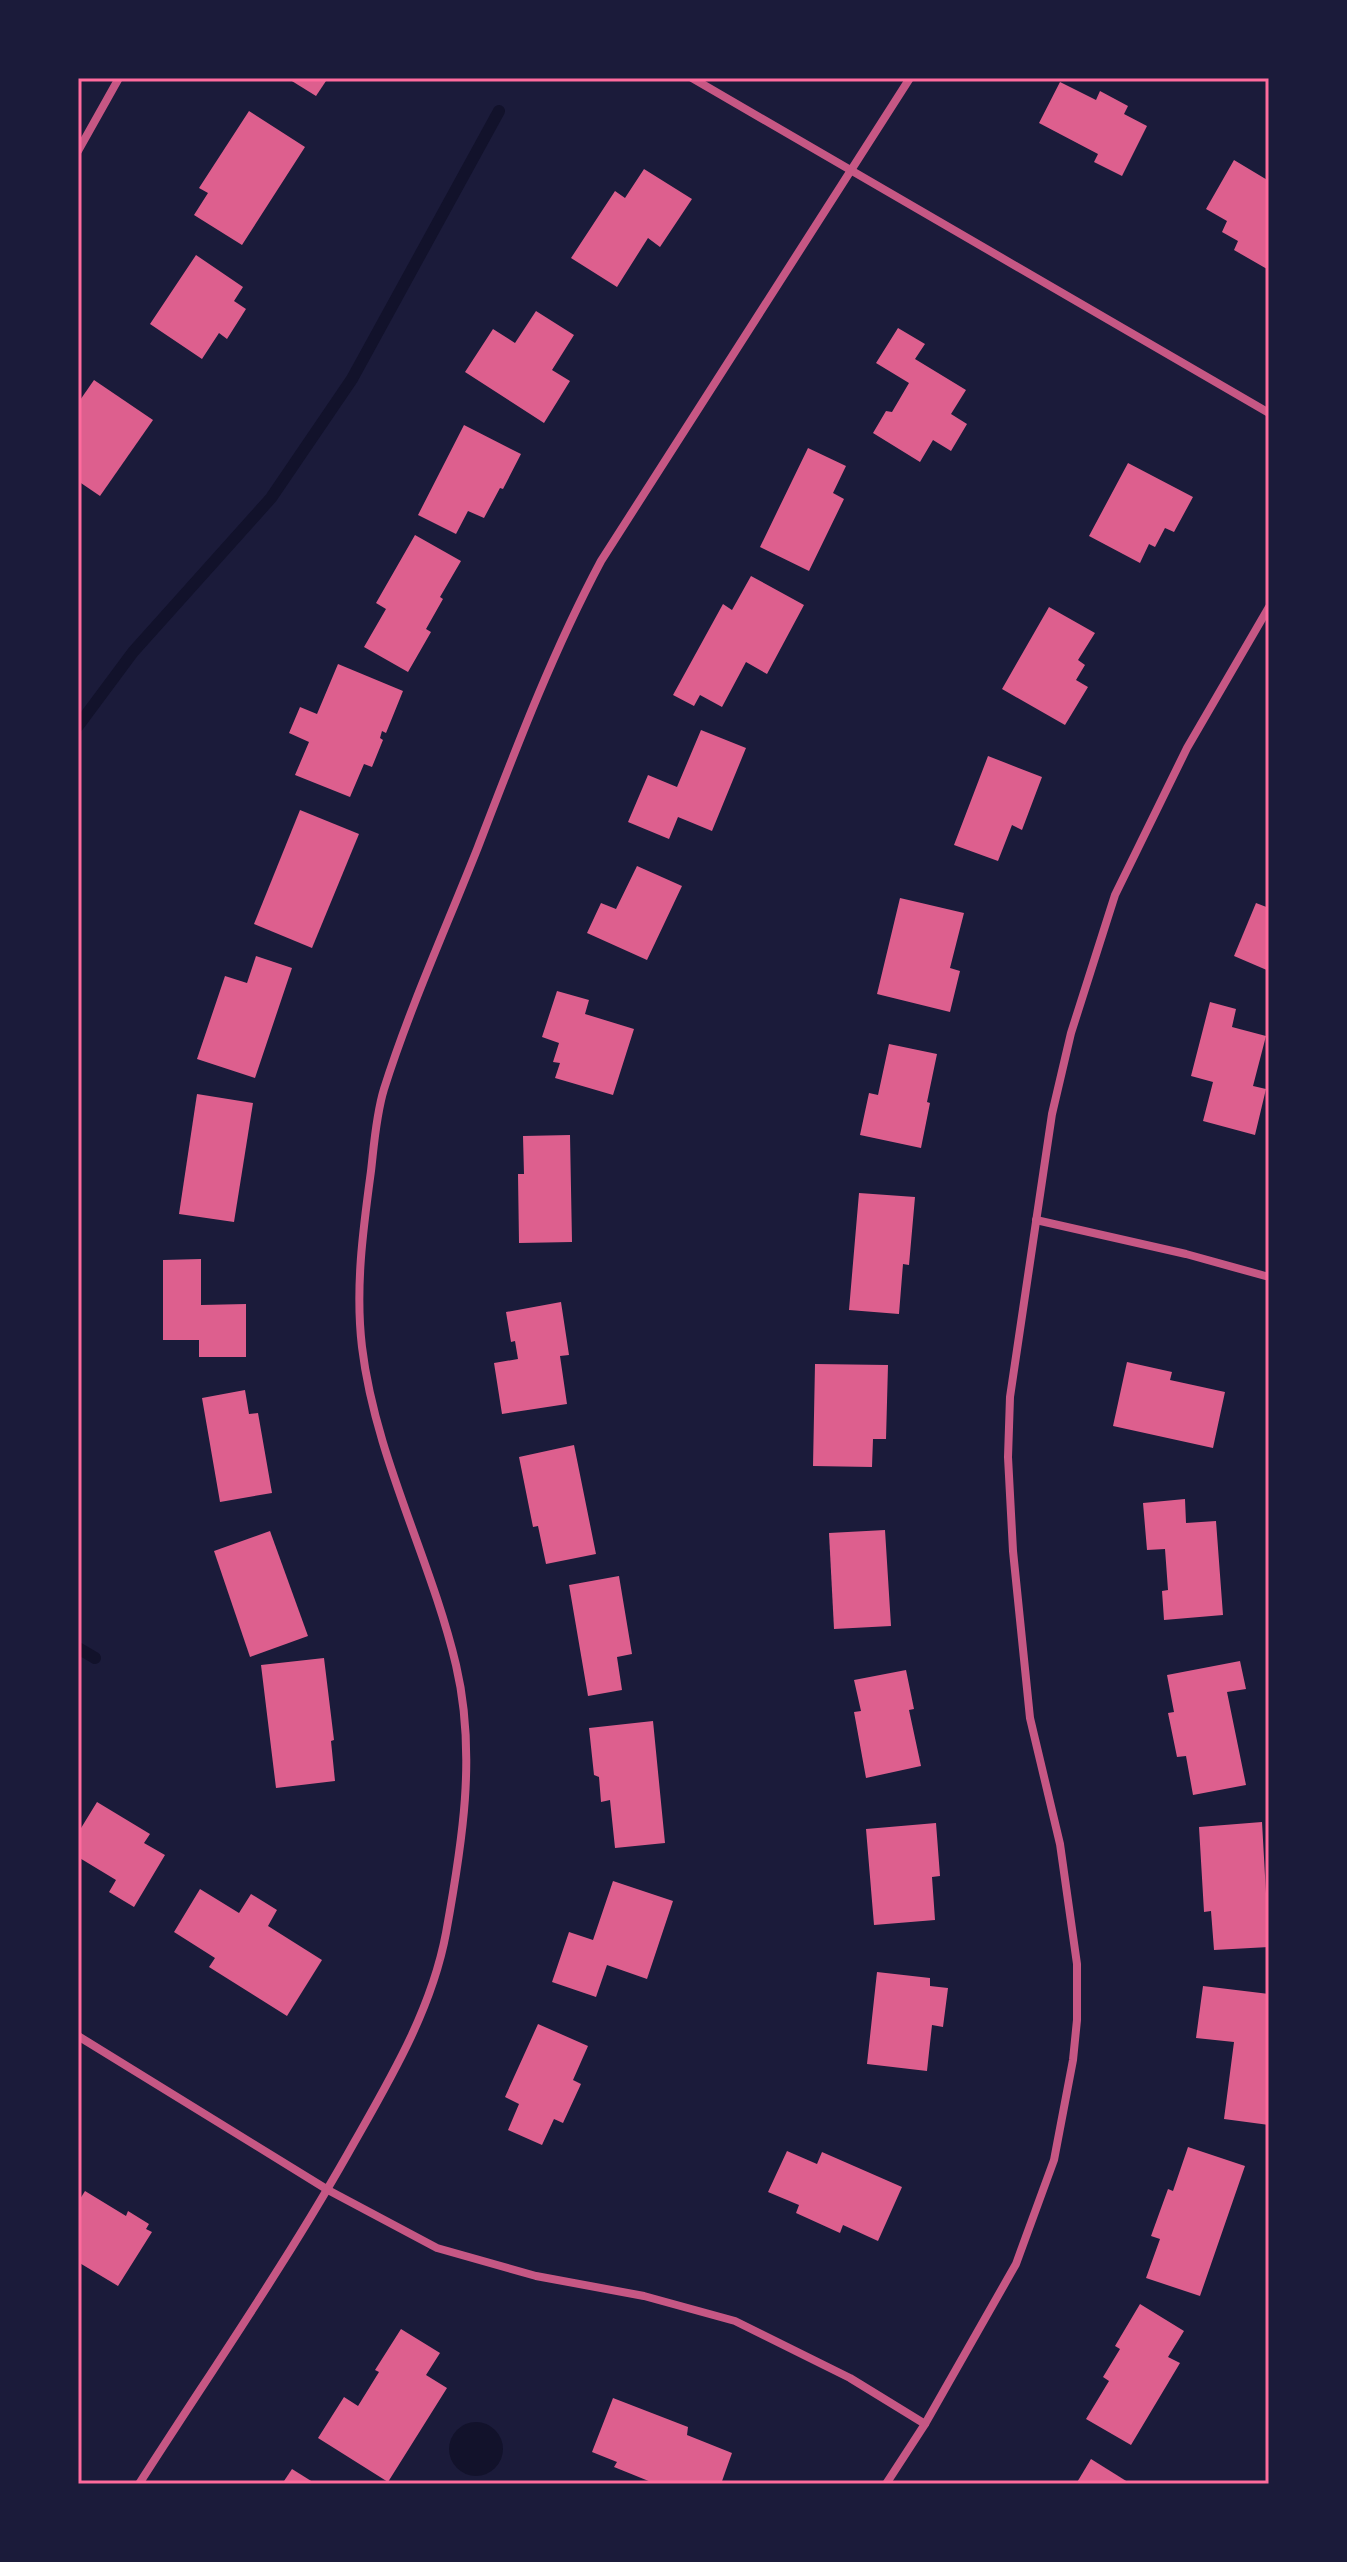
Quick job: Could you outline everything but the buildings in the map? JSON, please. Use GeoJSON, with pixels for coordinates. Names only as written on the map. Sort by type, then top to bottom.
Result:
{"type":"FeatureCollection","features":[{"type":"Feature","properties":{"kind":"street"},"geometry":{"type":"LineString","coordinates":[[78,151],[119,78]]}},
{"type":"Feature","properties":{"kind":"street"},"geometry":{"type":"LineString","coordinates":[[692,78],[1269,413]]}},
{"type":"Feature","properties":{"kind":"street"},"geometry":{"type":"LineString","coordinates":[[139,2484],[328,2190],[397,2068],[422,2011],[445,1937],[467,1795],[464,1715],[457,1666],[429,1573],[387,1453],[362,1349],[360,1258],[382,1094],[508,769],[576,607],[601,561],[910,78]]}},
{"type":"Feature","properties":{"kind":"street"},"geometry":{"type":"LineString","coordinates":[[886,2484],[925,2424],[1016,2264],[1054,2160],[1073,2060],[1077,1964],[1060,1844],[1030,1718],[1013,1551],[1008,1457],[1010,1397],[1047,1140],[1071,1033],[1115,895],[1187,748],[1269,607]]}},
{"type":"Feature","properties":{"kind":"street"},"geometry":{"type":"LineString","coordinates":[[1036,1220],[1186,1254],[1269,1277]]}},
{"type":"Feature","properties":{"kind":"street"},"geometry":{"type":"LineString","coordinates":[[78,2036],[328,2190],[437,2248],[536,2276],[644,2296],[735,2321],[850,2378],[925,2424]]}},
{"type":"Feature","properties":{"kind":"shaded area"},"geometry":{"type":"Polygon","coordinates":[[[476,2422],[495,2430],[503,2449],[495,2468],[476,2476],[457,2468],[449,2449],[457,2430],[476,2422]]]}},
{"type":"Feature","properties":{"kind":"waterway"},"geometry":{"type":"LineString","coordinates":[[78,726],[133,652],[271,498],[352,379],[499,111]]}},
{"type":"Feature","properties":{"kind":"waterway"},"geometry":{"type":"LineString","coordinates":[[78,1648],[95,1658]]}}]}
